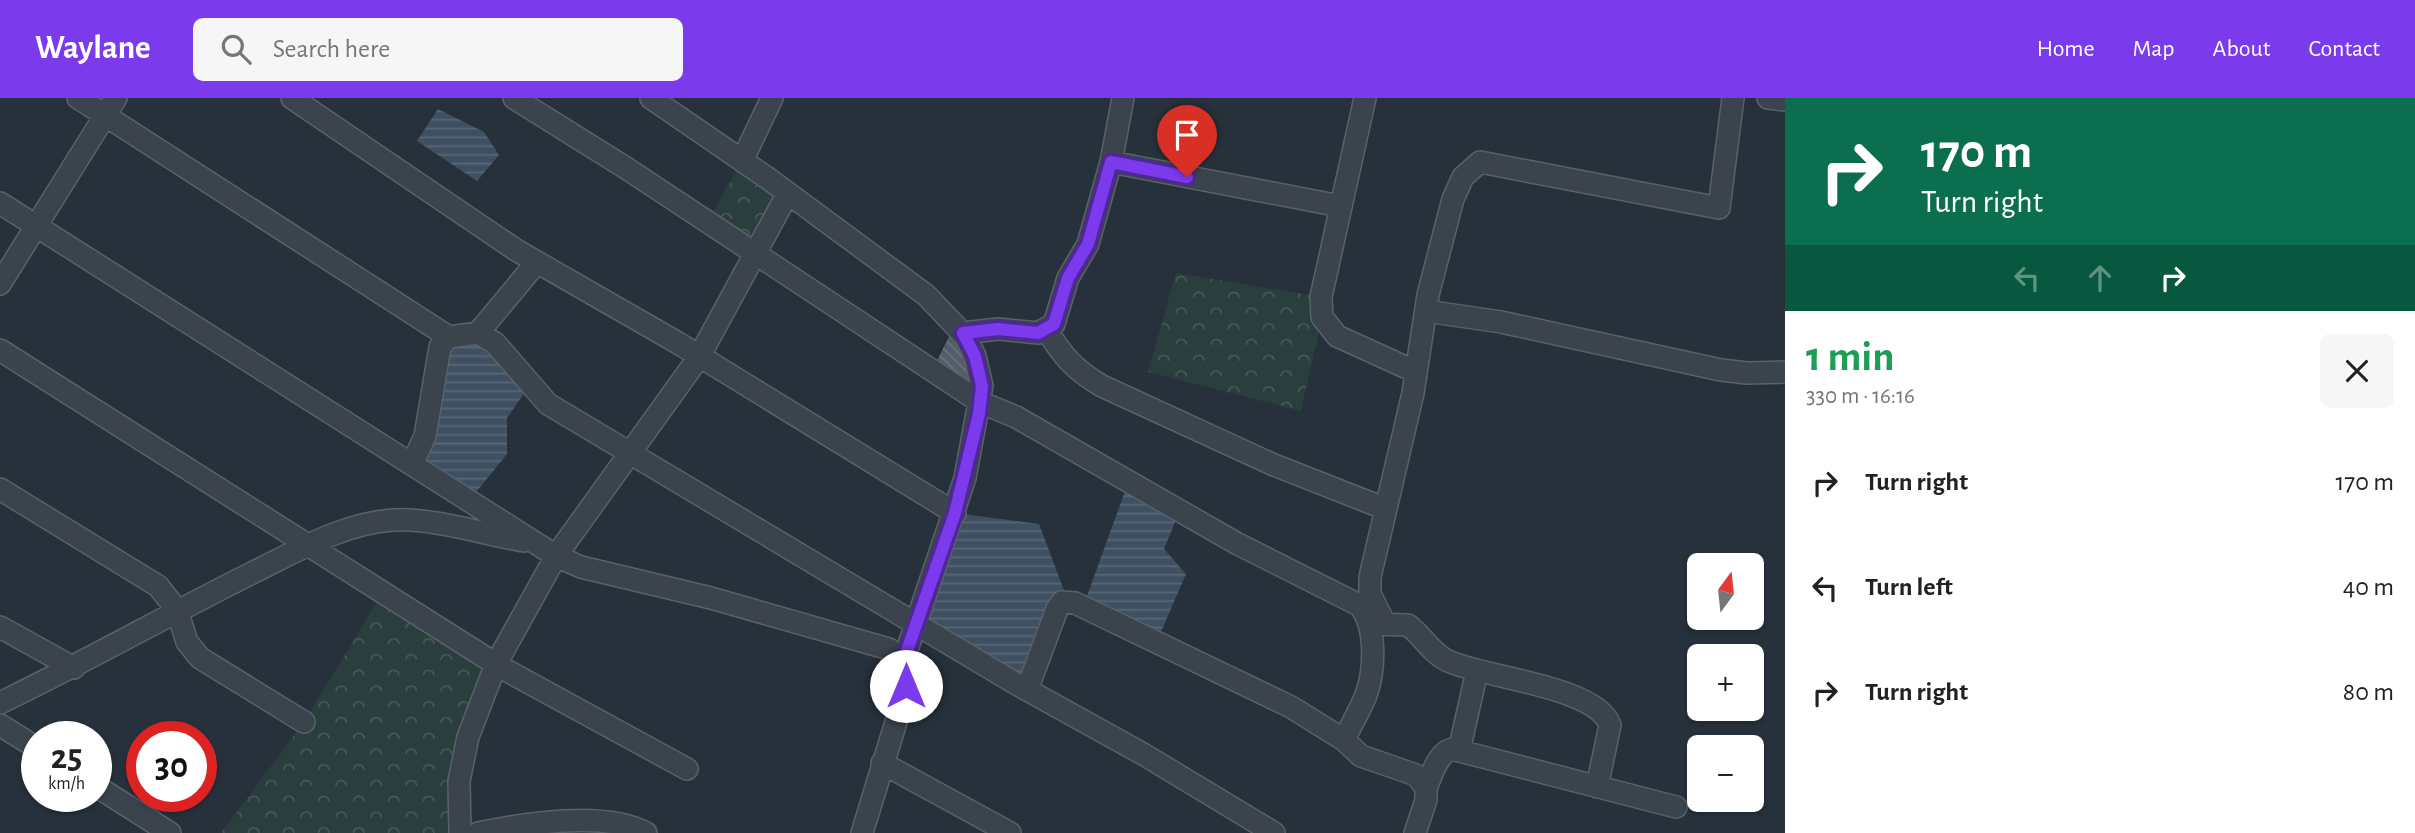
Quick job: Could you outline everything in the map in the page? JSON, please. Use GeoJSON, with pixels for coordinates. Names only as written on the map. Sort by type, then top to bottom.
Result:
{"type":"FeatureCollection","features":[{"type":"Feature","properties":{"kind":"street"},"geometry":{"type":"LineString","coordinates":[[78,98],[111,107],[449,337]]}},
{"type":"Feature","properties":{"kind":"street"},"geometry":{"type":"LineString","coordinates":[[292,98],[537,262],[955,513]]}},
{"type":"Feature","properties":{"kind":"street"},"geometry":{"type":"LineString","coordinates":[[514,98],[980,402],[1016,417],[1236,543],[1335,591],[1359,605],[1378,624],[1408,625],[1435,653],[1477,671],[1579,698],[1603,713],[1610,725],[1597,787]]}},
{"type":"Feature","properties":{"kind":"street"},"geometry":{"type":"LineString","coordinates":[[651,98],[788,193],[926,295],[963,333],[975,356],[982,386],[980,402],[955,513],[903,662],[906,686],[862,833]]}},
{"type":"Feature","properties":{"kind":"street"},"geometry":{"type":"LineString","coordinates":[[742,161],[772,98]]}},
{"type":"Feature","properties":{"kind":"street"},"geometry":{"type":"LineString","coordinates":[[963,333],[981,329],[1038,333],[1047,330],[1059,314],[1068,278],[1088,244],[1111,162],[1123,98]]}},
{"type":"Feature","properties":{"kind":"street"},"geometry":{"type":"LineString","coordinates":[[1365,98],[1321,297],[1322,317],[1337,336],[1416,372]]}},
{"type":"Feature","properties":{"kind":"street"},"geometry":{"type":"LineString","coordinates":[[1344,740],[1369,684],[1378,624],[1370,577],[1416,372],[1426,311],[1453,199],[1463,177],[1480,162],[1719,208],[1732,98]]}},
{"type":"Feature","properties":{"kind":"street"},"geometry":{"type":"LineString","coordinates":[[1768,98],[1785,100]]}},
{"type":"Feature","properties":{"kind":"street"},"geometry":{"type":"LineString","coordinates":[[0,284],[111,107]]}},
{"type":"Feature","properties":{"kind":"street"},"geometry":{"type":"LineString","coordinates":[[1111,162],[1340,206]]}},
{"type":"Feature","properties":{"kind":"street"},"geometry":{"type":"LineString","coordinates":[[460,833],[459,781],[466,748],[496,664],[556,556],[699,357],[788,193]]}},
{"type":"Feature","properties":{"kind":"street"},"geometry":{"type":"LineString","coordinates":[[0,203],[556,556],[581,566],[876,643],[889,649],[903,662]]}},
{"type":"Feature","properties":{"kind":"street"},"geometry":{"type":"LineString","coordinates":[[478,333],[537,262]]}},
{"type":"Feature","properties":{"kind":"street"},"geometry":{"type":"LineString","coordinates":[[1426,311],[1501,322],[1721,370],[1747,373],[1785,372]]}},
{"type":"Feature","properties":{"kind":"street"},"geometry":{"type":"LineString","coordinates":[[1047,330],[1062,357],[1080,373],[1102,386],[1274,465],[1386,509]]}},
{"type":"Feature","properties":{"kind":"street"},"geometry":{"type":"LineString","coordinates":[[412,464],[425,436],[440,347],[449,337],[478,333],[495,343],[548,404],[1027,690],[1143,754],[1274,833]]}},
{"type":"Feature","properties":{"kind":"street"},"geometry":{"type":"LineString","coordinates":[[0,350],[496,664],[687,769]]}},
{"type":"Feature","properties":{"kind":"street"},"geometry":{"type":"LineString","coordinates":[[0,489],[158,586],[177,610],[187,642],[200,658],[304,722]]}},
{"type":"Feature","properties":{"kind":"street"},"geometry":{"type":"LineString","coordinates":[[0,703],[74,668],[177,610],[309,544],[362,524],[396,519],[537,544]]}},
{"type":"Feature","properties":{"kind":"street"},"geometry":{"type":"LineString","coordinates":[[1027,690],[1057,610],[1062,602],[1068,601],[1217,669],[1291,707],[1344,740],[1361,756],[1416,775],[1426,789]]}},
{"type":"Feature","properties":{"kind":"street"},"geometry":{"type":"LineString","coordinates":[[0,627],[74,668]]}},
{"type":"Feature","properties":{"kind":"street"},"geometry":{"type":"LineString","coordinates":[[1459,751],[1477,671]]}},
{"type":"Feature","properties":{"kind":"street"},"geometry":{"type":"LineString","coordinates":[[0,725],[21,738]]}},
{"type":"Feature","properties":{"kind":"street"},"geometry":{"type":"LineString","coordinates":[[1415,833],[1426,800],[1426,789],[1445,751],[1459,751],[1676,807]]}},
{"type":"Feature","properties":{"kind":"street"},"geometry":{"type":"LineString","coordinates":[[881,763],[1010,833]]}},
{"type":"Feature","properties":{"kind":"street"},"geometry":{"type":"LineString","coordinates":[[112,796],[170,833]]}},
{"type":"Feature","properties":{"kind":"street"},"geometry":{"type":"LineString","coordinates":[[478,833],[561,821],[614,823],[646,833]]}},
{"type":"Feature","properties":{"kind":"green space"},"geometry":{"type":"Polygon","coordinates":[[[742,161],[788,193],[754,253],[707,222],[742,161]]]}},
{"type":"Feature","properties":{"kind":"green space"},"geometry":{"type":"Polygon","coordinates":[[[1176,273],[1321,297],[1322,317],[1301,411],[1148,372],[1176,273]]]}},
{"type":"Feature","properties":{"kind":"green space"},"geometry":{"type":"Polygon","coordinates":[[[383,592],[496,664],[479,706],[460,833],[221,833],[304,722],[383,592]]]}},
{"type":"Feature","properties":{"kind":"water"},"geometry":{"type":"Polygon","coordinates":[[[438,109],[484,132],[499,155],[477,181],[417,141],[438,109]]]}},
{"type":"Feature","properties":{"kind":"water"},"geometry":{"type":"Polygon","coordinates":[[[465,333],[531,383],[507,418],[507,454],[469,501],[412,464],[440,347],[465,333]]]}},
{"type":"Feature","properties":{"kind":"water"},"geometry":{"type":"Polygon","coordinates":[[[1128,483],[1179,512],[1164,549],[1186,574],[1157,641],[1083,607],[1128,483]]]}},
{"type":"Feature","properties":{"kind":"water"},"geometry":{"type":"Polygon","coordinates":[[[955,513],[1039,524],[1068,601],[1027,690],[917,623],[955,513]]]}},
{"type":"Feature","properties":{"kind":"building"},"geometry":{"type":"Polygon","coordinates":[[[954,324],[980,402],[931,370],[954,324]]]}},
{"type":"Feature","properties":{"kind":"route"},"geometry":{"type":"LineString","coordinates":[[906,686],[903,662],[955,513],[979,414],[982,386],[975,356],[963,333],[981,329],[1038,333],[1054,324],[1068,278],[1088,244],[1111,162],[1187,177]]}}]}
